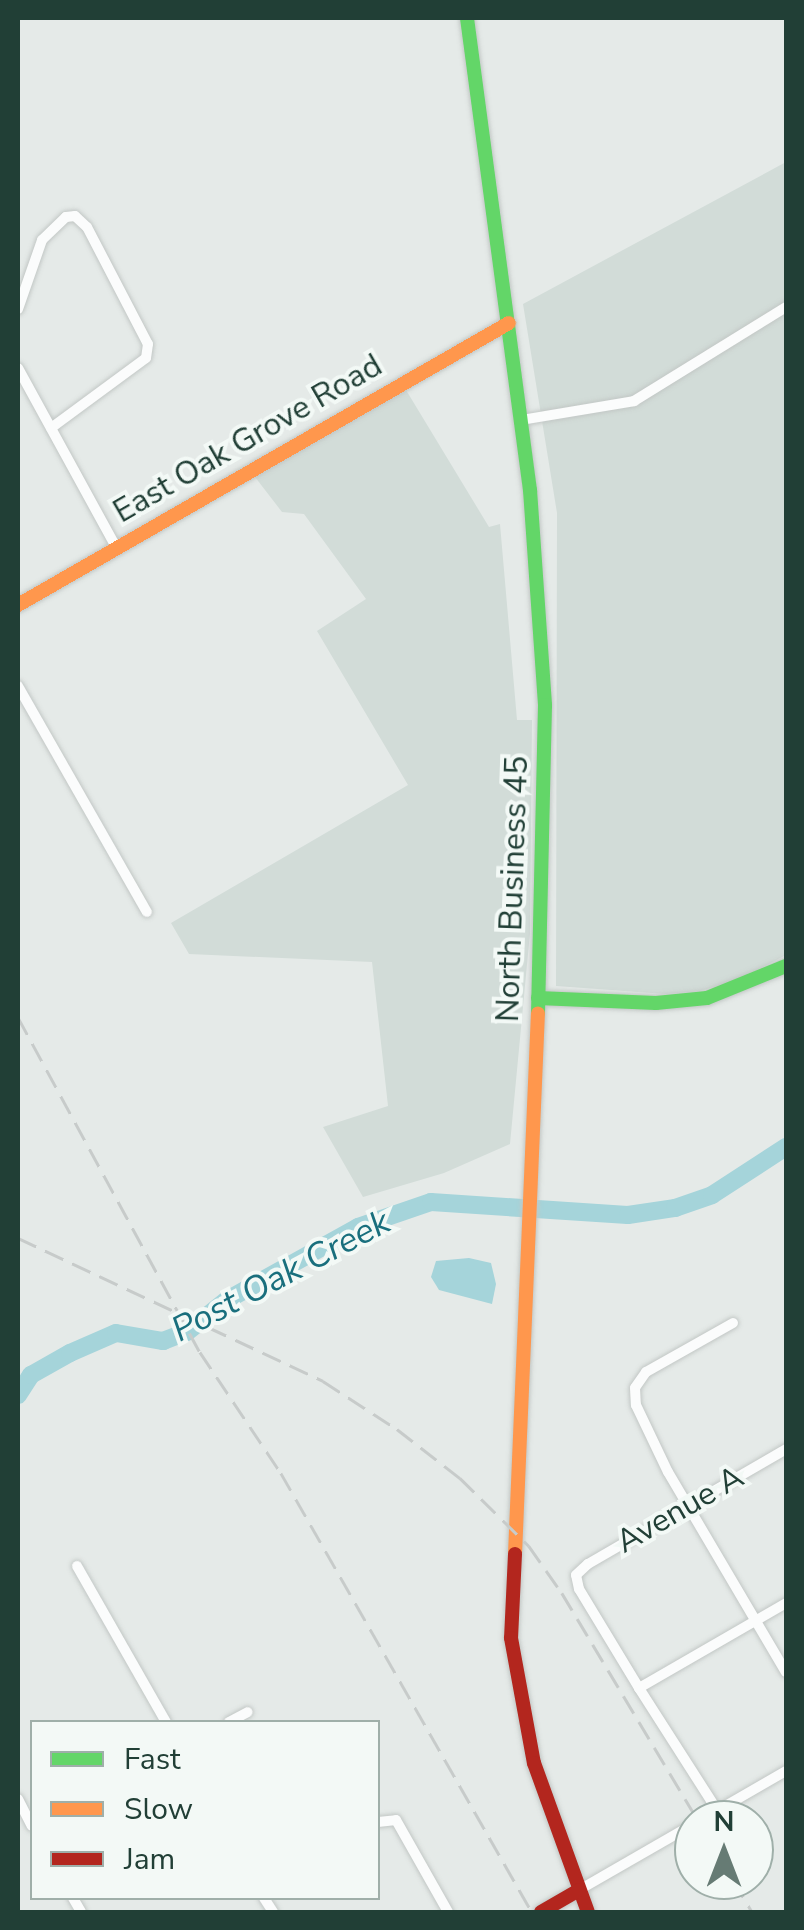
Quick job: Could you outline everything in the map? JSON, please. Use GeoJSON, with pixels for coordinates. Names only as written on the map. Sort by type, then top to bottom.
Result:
{"type":"FeatureCollection","features":[{"type":"Feature","properties":{"kind":"main road","name":"North Business 45"},"geometry":{"type":"LineString","coordinates":[[467,18],[521,420],[540,604],[545,705],[538,998],[510,1593],[518,1696],[534,1764],[588,1912]]}},
{"type":"Feature","properties":{"kind":"main road","name":"East Oak Grove Road"},"geometry":{"type":"LineString","coordinates":[[18,605],[509,323]]}},
{"type":"Feature","properties":{"kind":"main road"},"geometry":{"type":"LineString","coordinates":[[538,998],[656,1003],[707,998],[760,980],[786,966]]}},
{"type":"Feature","properties":{"kind":"main road"},"geometry":{"type":"LineString","coordinates":[[541,1912],[579,1890]]}},
{"type":"Feature","properties":{"kind":"street"},"geometry":{"type":"LineString","coordinates":[[18,309],[42,240],[66,217],[76,216],[87,227],[148,344],[146,358],[51,428]]}},
{"type":"Feature","properties":{"kind":"street"},"geometry":{"type":"LineString","coordinates":[[521,420],[634,401],[786,307]]}},
{"type":"Feature","properties":{"kind":"street"},"geometry":{"type":"LineString","coordinates":[[18,368],[116,548]]}},
{"type":"Feature","properties":{"kind":"street"},"geometry":{"type":"LineString","coordinates":[[18,686],[147,912]]}},
{"type":"Feature","properties":{"kind":"street"},"geometry":{"type":"LineString","coordinates":[[733,1324],[646,1372],[634,1394],[642,1421],[687,1505],[786,1672]]}},
{"type":"Feature","properties":{"kind":"street","name":"Avenue A"},"geometry":{"type":"LineString","coordinates":[[638,1688],[580,1589],[576,1575],[786,1449]]}},
{"type":"Feature","properties":{"kind":"street"},"geometry":{"type":"LineString","coordinates":[[78,1566],[165,1720]]}},
{"type":"Feature","properties":{"kind":"street"},"geometry":{"type":"LineString","coordinates":[[711,1800],[638,1688],[786,1603]]}},
{"type":"Feature","properties":{"kind":"street"},"geometry":{"type":"LineString","coordinates":[[232,1720],[248,1712]]}},
{"type":"Feature","properties":{"kind":"street"},"geometry":{"type":"LineString","coordinates":[[735,1800],[786,1771]]}},
{"type":"Feature","properties":{"kind":"street"},"geometry":{"type":"LineString","coordinates":[[18,1799],[30,1822]]}},
{"type":"Feature","properties":{"kind":"street"},"geometry":{"type":"LineString","coordinates":[[380,1822],[396,1820],[448,1912]]}},
{"type":"Feature","properties":{"kind":"street"},"geometry":{"type":"LineString","coordinates":[[579,1890],[674,1835]]}},
{"type":"Feature","properties":{"kind":"shaded area"},"geometry":{"type":"Polygon","coordinates":[[[786,162],[786,955],[740,979],[700,991],[666,994],[556,986],[557,513],[523,304],[786,162]]]}},
{"type":"Feature","properties":{"kind":"shaded area"},"geometry":{"type":"Polygon","coordinates":[[[406,390],[489,527],[500,524],[517,720],[532,720],[530,933],[510,1144],[444,1173],[363,1197],[323,1127],[388,1106],[372,962],[189,954],[171,923],[408,785],[317,631],[366,599],[304,514],[282,512],[255,477],[406,390]]]}},
{"type":"Feature","properties":{"kind":"water"},"geometry":{"type":"Polygon","coordinates":[[[469,1258],[491,1263],[496,1284],[492,1304],[439,1290],[431,1277],[436,1261],[469,1258]]]}},
{"type":"Feature","properties":{"kind":"waterway","name":"Post Oak Creek"},"geometry":{"type":"LineString","coordinates":[[18,1395],[31,1375],[70,1353],[116,1333],[163,1341],[187,1332],[227,1300],[358,1227],[431,1202],[628,1215],[675,1208],[712,1195],[786,1147]]}},
{"type":"Feature","properties":{"kind":"railway"},"geometry":{"type":"LineString","coordinates":[[18,1017],[200,1352],[281,1473],[532,1912]]}},
{"type":"Feature","properties":{"kind":"railway"},"geometry":{"type":"LineString","coordinates":[[18,1238],[323,1381],[397,1429],[460,1478],[529,1546],[562,1593],[686,1800]]}},
{"type":"Feature","properties":{"kind":"railway"},"geometry":{"type":"LineString","coordinates":[[745,1900],[752,1912]]}},
{"type":"Feature","properties":{"kind":"traffic: fast"},"geometry":{"type":"LineString","coordinates":[[467,18],[530,490],[545,705],[538,1013]]}},
{"type":"Feature","properties":{"kind":"traffic: fast"},"geometry":{"type":"LineString","coordinates":[[538,998],[656,1003],[707,998],[786,966]]}},
{"type":"Feature","properties":{"kind":"traffic: slow"},"geometry":{"type":"LineString","coordinates":[[18,605],[509,323]]}},
{"type":"Feature","properties":{"kind":"traffic: slow"},"geometry":{"type":"LineString","coordinates":[[515,1554],[538,1013]]}},
{"type":"Feature","properties":{"kind":"traffic: jam"},"geometry":{"type":"LineString","coordinates":[[515,1554],[511,1638],[534,1763],[588,1912]]}},
{"type":"Feature","properties":{"kind":"traffic: jam"},"geometry":{"type":"LineString","coordinates":[[541,1912],[579,1890]]}}]}
